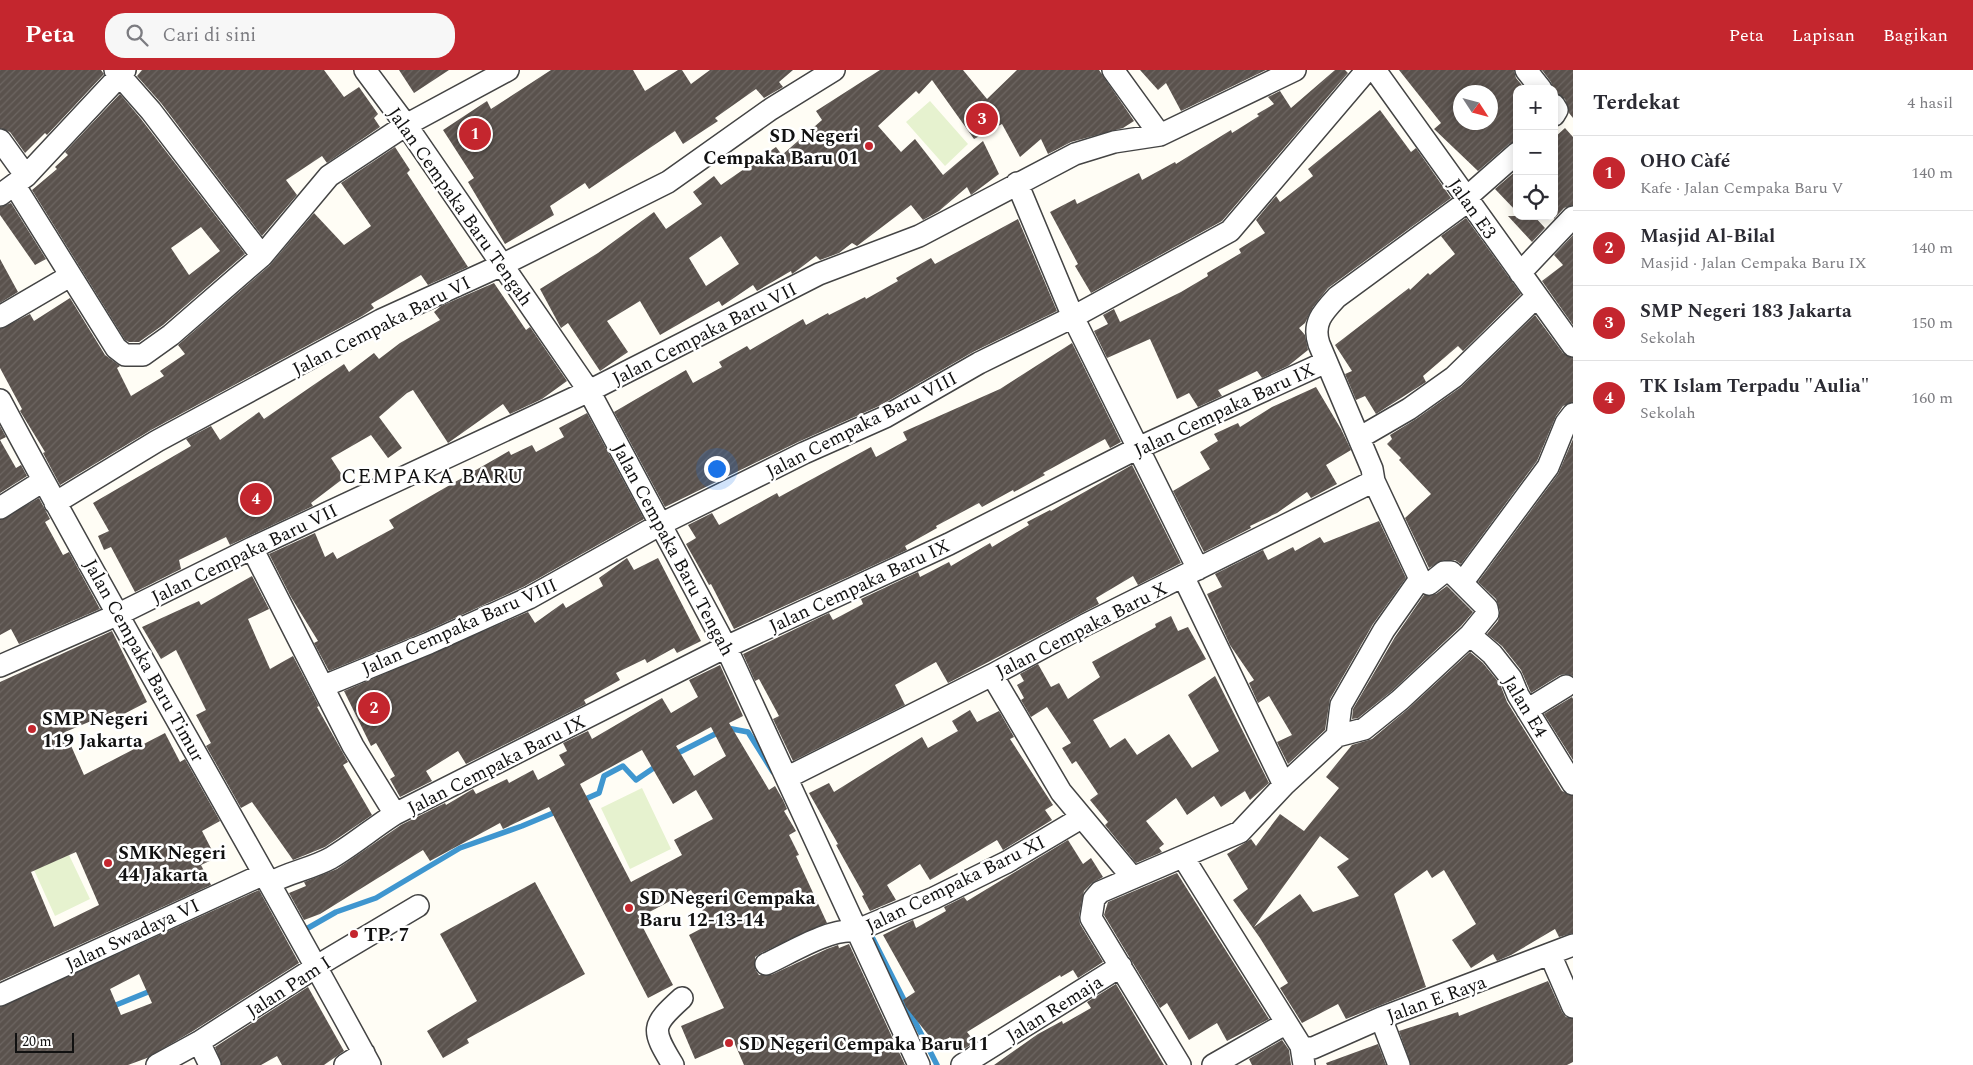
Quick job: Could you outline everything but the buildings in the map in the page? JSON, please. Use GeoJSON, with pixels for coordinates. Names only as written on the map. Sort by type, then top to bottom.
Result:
{"type":"FeatureCollection","features":[{"type":"Feature","properties":{"kind":"street","name":"Jalan Cempaka Baru Tengah"},"geometry":{"type":"LineString","coordinates":[[365,70],[406,125],[590,391],[726,647],[790,783],[865,927],[919,1065]]}},
{"type":"Feature","properties":{"kind":"street"},"geometry":{"type":"LineString","coordinates":[[0,140],[14,185],[116,348],[125,355],[143,355],[171,335],[262,256],[324,181],[406,125],[508,70]]}},
{"type":"Feature","properties":{"kind":"street","name":"Jalan Cempaka Baru VI"},"geometry":{"type":"LineString","coordinates":[[55,503],[157,441],[381,320],[502,264],[668,182],[771,110],[834,70]]}},
{"type":"Feature","properties":{"kind":"street"},"geometry":{"type":"LineString","coordinates":[[1113,70],[1160,135]]}},
{"type":"Feature","properties":{"kind":"street","name":"Jalan Cempaka Baru VII"},"geometry":{"type":"LineString","coordinates":[[0,666],[119,614],[252,548],[590,391],[819,274],[919,236],[1075,154],[1114,142],[1160,135],[1294,70]]}},
{"type":"Feature","properties":{"kind":"street","name":"Jalan Cempaka Baru VIII"},"geometry":{"type":"LineString","coordinates":[[324,686],[429,643],[529,598],[661,524],[804,453],[885,417],[980,363],[1073,318],[1230,231],[1367,70]]}},
{"type":"Feature","properties":{"kind":"street","name":"Jalan E3"},"geometry":{"type":"LineString","coordinates":[[1375,70],[1536,297],[1573,346]]}},
{"type":"Feature","properties":{"kind":"street"},"geometry":{"type":"LineString","coordinates":[[1526,70],[1538,85]]}},
{"type":"Feature","properties":{"kind":"street"},"geometry":{"type":"LineString","coordinates":[[14,185],[120,72],[262,256]]}},
{"type":"Feature","properties":{"kind":"street","name":"Jalan Cempaka Baru IX"},"geometry":{"type":"LineString","coordinates":[[1420,579],[1374,481],[1372,469],[1326,362],[1316,335],[1316,329],[1320,315],[1337,297],[1467,200],[1513,157]]}},
{"type":"Feature","properties":{"kind":"street"},"geometry":{"type":"LineString","coordinates":[[1017,183],[1073,318],[1138,448],[1284,785]]}},
{"type":"Feature","properties":{"kind":"street"},"geometry":{"type":"LineString","coordinates":[[1520,273],[1573,217]]}},
{"type":"Feature","properties":{"kind":"street"},"geometry":{"type":"LineString","coordinates":[[0,317],[70,276]]}},
{"type":"Feature","properties":{"kind":"street"},"geometry":{"type":"LineString","coordinates":[[1359,438],[1408,409],[1454,377],[1536,297]]}},
{"type":"Feature","properties":{"kind":"street","name":"Jalan Cempaka Baru IX"},"geometry":{"type":"LineString","coordinates":[[267,879],[315,866],[332,857],[395,814],[726,647],[949,544],[1138,448],[1326,362]]}},
{"type":"Feature","properties":{"kind":"street","name":"Jalan Cempaka Baru Timur"},"geometry":{"type":"LineString","coordinates":[[0,400],[55,503],[291,919],[367,1059]]}},
{"type":"Feature","properties":{"kind":"street"},"geometry":{"type":"LineString","coordinates":[[1462,583],[1548,468],[1566,423],[1573,414]]}},
{"type":"Feature","properties":{"kind":"street"},"geometry":{"type":"LineString","coordinates":[[0,508],[43,481]]}},
{"type":"Feature","properties":{"kind":"street","name":"Jalan Cempaka Baru X"},"geometry":{"type":"LineString","coordinates":[[790,783],[1085,625],[1374,481]]}},
{"type":"Feature","properties":{"kind":"street","name":"Jalan Cempaka Baru IX"},"geometry":{"type":"LineString","coordinates":[[252,548],[353,746],[395,814]]}},
{"type":"Feature","properties":{"kind":"street"},"geometry":{"type":"LineString","coordinates":[[1180,1065],[1091,918],[1091,908],[1094,899],[1100,892],[1132,876],[1183,857],[1240,832],[1284,785],[1337,736],[1364,729],[1400,700],[1470,635],[1488,611],[1451,572],[1448,571],[1429,584],[1420,579],[1384,630],[1345,696],[1339,712],[1337,736]]}},
{"type":"Feature","properties":{"kind":"street","name":"Jalan E4"},"geometry":{"type":"LineString","coordinates":[[1470,635],[1500,663],[1511,678],[1527,710],[1573,784]]}},
{"type":"Feature","properties":{"kind":"street"},"geometry":{"type":"LineString","coordinates":[[992,675],[1062,792],[1081,818],[1132,876]]}},
{"type":"Feature","properties":{"kind":"street"},"geometry":{"type":"LineString","coordinates":[[1527,710],[1566,686]]}},
{"type":"Feature","properties":{"kind":"street","name":"Jalan Cempaka Baru XI"},"geometry":{"type":"LineString","coordinates":[[766,964],[828,935],[865,927],[934,898],[1007,862],[1081,818]]}},
{"type":"Feature","properties":{"kind":"street"},"geometry":{"type":"LineString","coordinates":[[1183,857],[1302,1055]]}},
{"type":"Feature","properties":{"kind":"street","name":"Jalan Swadaya VI"},"geometry":{"type":"LineString","coordinates":[[0,995],[267,879]]}},
{"type":"Feature","properties":{"kind":"street","name":"Jalan Pam I"},"geometry":{"type":"LineString","coordinates":[[157,1065],[199,1042],[418,906]]}},
{"type":"Feature","properties":{"kind":"street","name":"Jalan E Raya"},"geometry":{"type":"LineString","coordinates":[[1302,1055],[1306,1048],[1314,1048],[1381,1018],[1573,946]]}},
{"type":"Feature","properties":{"kind":"street"},"geometry":{"type":"LineString","coordinates":[[1550,954],[1573,1007]]}},
{"type":"Feature","properties":{"kind":"street","name":"Jalan Remaja"},"geometry":{"type":"LineString","coordinates":[[962,1065],[1121,966]]}},
{"type":"Feature","properties":{"kind":"street"},"geometry":{"type":"LineString","coordinates":[[673,1065],[659,1041],[658,1029],[661,1017],[682,998]]}},
{"type":"Feature","properties":{"kind":"street"},"geometry":{"type":"LineString","coordinates":[[1381,1018],[1398,1065]]}},
{"type":"Feature","properties":{"kind":"street"},"geometry":{"type":"LineString","coordinates":[[1213,1065],[1285,1024]]}},
{"type":"Feature","properties":{"kind":"street"},"geometry":{"type":"LineString","coordinates":[[199,1042],[210,1065]]}},
{"type":"Feature","properties":{"kind":"street"},"geometry":{"type":"LineString","coordinates":[[345,1065],[367,1059]]}},
{"type":"Feature","properties":{"kind":"green space"},"geometry":{"type":"Polygon","coordinates":[[[930,101],[968,144],[945,166],[906,122],[930,101]]]}},
{"type":"Feature","properties":{"kind":"green space"},"geometry":{"type":"Polygon","coordinates":[[[642,788],[671,849],[630,869],[601,808],[642,788]]]}},
{"type":"Feature","properties":{"kind":"green space"},"geometry":{"type":"Polygon","coordinates":[[[69,855],[90,899],[55,916],[34,870],[69,855]]]}},
{"type":"Feature","properties":{"kind":"waterway"},"geometry":{"type":"LineString","coordinates":[[674,755],[727,728],[748,732],[773,772]]}},
{"type":"Feature","properties":{"kind":"waterway"},"geometry":{"type":"LineString","coordinates":[[581,801],[599,793],[604,776],[623,766],[636,780],[658,765]]}},
{"type":"Feature","properties":{"kind":"waterway"},"geometry":{"type":"LineString","coordinates":[[301,932],[336,912],[376,898],[460,848],[558,811]]}},
{"type":"Feature","properties":{"kind":"waterway"},"geometry":{"type":"LineString","coordinates":[[869,931],[937,1065]]}},
{"type":"Feature","properties":{"kind":"waterway"},"geometry":{"type":"LineString","coordinates":[[111,1007],[153,990]]}},
{"type":"Feature","properties":{"kind":"place","name":"SMP Negeri 183 Jakarta"},"geometry":{"type":"Point","coordinates":[982,119]}},
{"type":"Feature","properties":{"kind":"place","name":"OHO Càfé"},"geometry":{"type":"Point","coordinates":[475,134]}},
{"type":"Feature","properties":{"kind":"place","name":"SD Negeri Cempaka Baru 01"},"geometry":{"type":"Point","coordinates":[869,146]}},
{"type":"Feature","properties":{"kind":"place","name":"TK Islam Terpadu \"Aulia\""},"geometry":{"type":"Point","coordinates":[256,499]}},
{"type":"Feature","properties":{"kind":"place","name":"Masjid Al-Bilal"},"geometry":{"type":"Point","coordinates":[374,708]}},
{"type":"Feature","properties":{"kind":"place","name":"SMP Negeri 119 Jakarta"},"geometry":{"type":"Point","coordinates":[32,729]}},
{"type":"Feature","properties":{"kind":"place","name":"SMK Negeri 44 Jakarta"},"geometry":{"type":"Point","coordinates":[108,863]}},
{"type":"Feature","properties":{"kind":"place","name":"SD Negeri Cempaka Baru 12-13-14"},"geometry":{"type":"Point","coordinates":[629,908]}},
{"type":"Feature","properties":{"kind":"place","name":"TP. 7"},"geometry":{"type":"Point","coordinates":[354,934]}},
{"type":"Feature","properties":{"kind":"place","name":"SD Negeri Cempaka Baru 11"},"geometry":{"type":"Point","coordinates":[729,1043]}},
{"type":"Feature","properties":{"kind":"district","name":"CEMPAKA BARU"},"geometry":{"type":"Point","coordinates":[433,476]}}]}
